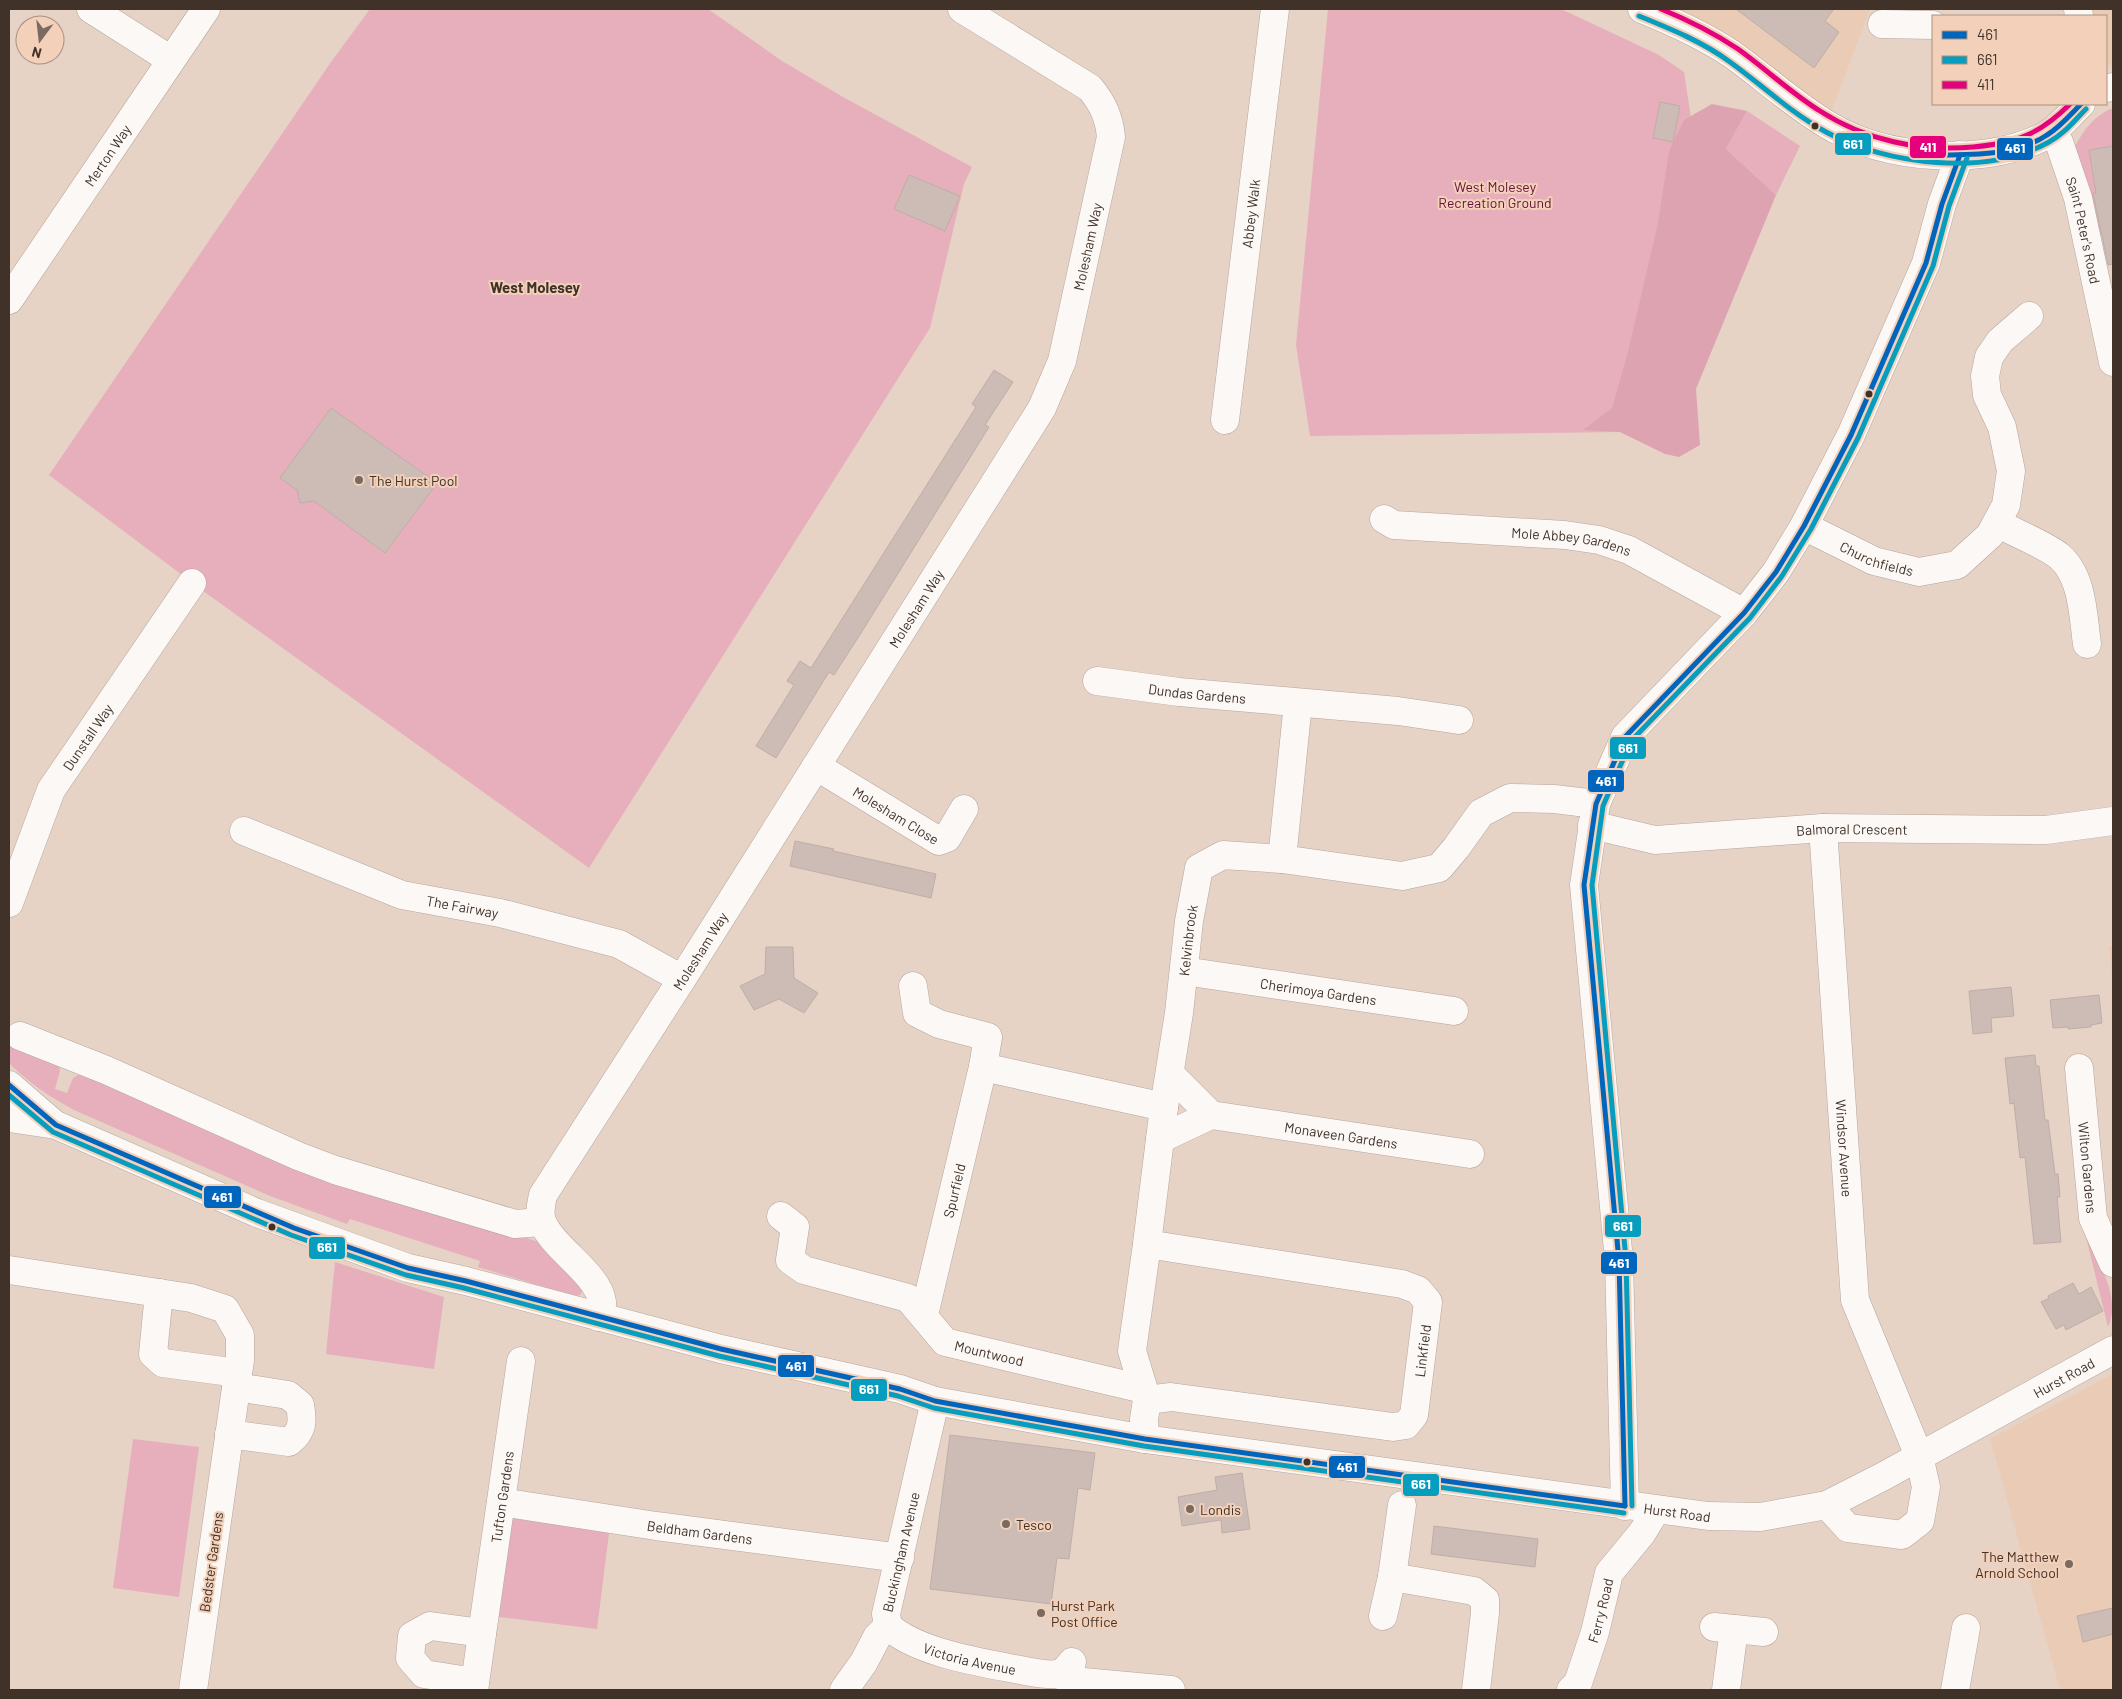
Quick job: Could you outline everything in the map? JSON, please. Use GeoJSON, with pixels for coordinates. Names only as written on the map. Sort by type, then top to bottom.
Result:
{"type":"FeatureCollection","features":[{"type":"Feature","properties":{"kind":"street"},"geometry":{"type":"LineString","coordinates":[[91,9],[171,60]]}},
{"type":"Feature","properties":{"kind":"street","name":"Merton Way"},"geometry":{"type":"LineString","coordinates":[[9,300],[206,9]]}},
{"type":"Feature","properties":{"kind":"street","name":"Molesham Way"},"geometry":{"type":"LineString","coordinates":[[542,1222],[540,1210],[542,1195],[682,979],[1042,408],[1062,360],[1111,137],[1109,118],[1090,88],[962,9]]}},
{"type":"Feature","properties":{"kind":"street","name":"Abbey Walk"},"geometry":{"type":"LineString","coordinates":[[1226,420],[1275,9]]}},
{"type":"Feature","properties":{"kind":"street"},"geometry":{"type":"LineString","coordinates":[[1642,9],[1682,26],[1714,43],[1800,106],[1840,132],[1889,149],[1947,155],[2011,148],[2042,138],[2052,132],[2078,105]]}},
{"type":"Feature","properties":{"kind":"street"},"geometry":{"type":"LineString","coordinates":[[1882,24],[1932,25]]}},
{"type":"Feature","properties":{"kind":"street","name":"Saint Peter's Road"},"geometry":{"type":"LineString","coordinates":[[2052,132],[2059,142],[2078,198],[2113,362]]}},
{"type":"Feature","properties":{"kind":"street"},"geometry":{"type":"LineString","coordinates":[[1625,1506],[1618,1251],[1584,885],[1594,814],[1625,737],[1744,613],[1776,572],[1804,526],[1851,435],[1926,263],[1942,204],[1947,155]]}},
{"type":"Feature","properties":{"kind":"street","name":"Churchfields"},"geometry":{"type":"LineString","coordinates":[[1804,526],[1874,561],[1919,572],[1957,565],[1990,535],[2006,505],[2011,470],[2002,427],[1987,396],[1985,376],[1992,334],[2029,316]]}},
{"type":"Feature","properties":{"kind":"street","name":"Mole Abbey Gardens"},"geometry":{"type":"LineString","coordinates":[[1384,519],[1394,525],[1565,535],[1599,540],[1629,550],[1744,613]]}},
{"type":"Feature","properties":{"kind":"street"},"geometry":{"type":"LineString","coordinates":[[1997,524],[2060,557],[2073,575],[2080,598],[2079,637]]}},
{"type":"Feature","properties":{"kind":"street","name":"Dunstall Way"},"geometry":{"type":"LineString","coordinates":[[9,903],[51,790],[192,583]]}},
{"type":"Feature","properties":{"kind":"street","name":"Dundas Gardens"},"geometry":{"type":"LineString","coordinates":[[1097,681],[1179,692],[1398,711],[1459,720]]}},
{"type":"Feature","properties":{"kind":"street"},"geometry":{"type":"LineString","coordinates":[[1282,859],[1298,703]]}},
{"type":"Feature","properties":{"kind":"street","name":"Molesham Close"},"geometry":{"type":"LineString","coordinates":[[816,766],[939,842],[947,838],[964,809]]}},
{"type":"Feature","properties":{"kind":"street","name":"Kelvinbrook"},"geometry":{"type":"LineString","coordinates":[[1145,1439],[1145,1395],[1132,1351],[1184,971],[1189,920],[1199,868],[1223,855],[1282,859],[1402,876],[1439,868],[1481,813],[1510,798],[1554,799],[1594,814]]}},
{"type":"Feature","properties":{"kind":"street","name":"Balmoral Crescent"},"geometry":{"type":"LineString","coordinates":[[1594,814],[1655,840],[1823,828],[2046,830],[2113,821]]}},
{"type":"Feature","properties":{"kind":"street","name":"Windsor Avenue"},"geometry":{"type":"LineString","coordinates":[[1823,828],[1856,1300],[1919,1456],[1926,1487],[1920,1521],[1902,1535],[1848,1528],[1827,1505]]}},
{"type":"Feature","properties":{"kind":"street","name":"The Fairway"},"geometry":{"type":"LineString","coordinates":[[244,831],[402,895],[500,913],[619,944],[682,979]]}},
{"type":"Feature","properties":{"kind":"street","name":"Cherimoya Gardens"},"geometry":{"type":"LineString","coordinates":[[1184,971],[1454,1011]]}},
{"type":"Feature","properties":{"kind":"street","name":"Spurfield"},"geometry":{"type":"LineString","coordinates":[[913,986],[917,1013],[939,1024],[988,1037],[924,1315]]}},
{"type":"Feature","properties":{"kind":"street"},"geometry":{"type":"LineString","coordinates":[[20,1036],[106,1070],[298,1156],[335,1170],[515,1224],[542,1222],[596,1285],[602,1302],[599,1317]]}},
{"type":"Feature","properties":{"kind":"street"},"geometry":{"type":"LineString","coordinates":[[982,1067],[1164,1107]]}},
{"type":"Feature","properties":{"kind":"street","name":"Wilton Gardens"},"geometry":{"type":"LineString","coordinates":[[2079,1068],[2093,1218],[2113,1263]]}},
{"type":"Feature","properties":{"kind":"street"},"geometry":{"type":"LineString","coordinates":[[1160,1139],[1211,1115],[1170,1074]]}},
{"type":"Feature","properties":{"kind":"street","name":"Hurst Road"},"geometry":{"type":"LineString","coordinates":[[9,1086],[56,1125]]}},
{"type":"Feature","properties":{"kind":"street","name":"Monaveen Gardens"},"geometry":{"type":"LineString","coordinates":[[1211,1115],[1470,1154]]}},
{"type":"Feature","properties":{"kind":"street","name":"Hurst Road"},"geometry":{"type":"LineString","coordinates":[[9,1118],[56,1125],[257,1213],[408,1268],[466,1281],[721,1349],[900,1389],[935,1401],[1145,1439],[1708,1516],[1760,1517],[1827,1505],[2113,1350]]}},
{"type":"Feature","properties":{"kind":"street","name":"Mountwood"},"geometry":{"type":"LineString","coordinates":[[781,1216],[794,1228],[790,1260],[804,1270],[908,1298],[945,1342],[1145,1395]]}},
{"type":"Feature","properties":{"kind":"street","name":"Linkfield"},"geometry":{"type":"LineString","coordinates":[[1145,1395],[1393,1427],[1406,1425],[1414,1415],[1428,1302],[1418,1290],[1402,1284],[1147,1244]]}},
{"type":"Feature","properties":{"kind":"street","name":"Bedster Gardens"},"geometry":{"type":"LineString","coordinates":[[9,1270],[191,1298],[225,1309],[240,1335],[237,1380],[193,1690]]}},
{"type":"Feature","properties":{"kind":"street"},"geometry":{"type":"LineString","coordinates":[[159,1293],[153,1354],[163,1363],[237,1380],[288,1395],[300,1405],[302,1420],[298,1435],[288,1442],[229,1434]]}},
{"type":"Feature","properties":{"kind":"street","name":"Tufton Gardens"},"geometry":{"type":"LineString","coordinates":[[482,1634],[430,1626],[412,1636],[410,1658],[424,1674],[475,1686],[521,1361]]}},
{"type":"Feature","properties":{"kind":"street","name":"Buckingham Avenue"},"geometry":{"type":"LineString","coordinates":[[844,1690],[864,1662],[877,1637],[888,1626],[886,1614],[935,1401]]}},
{"type":"Feature","properties":{"kind":"street","name":"Beldham Gardens"},"geometry":{"type":"LineString","coordinates":[[502,1502],[656,1526],[900,1558]]}},
{"type":"Feature","properties":{"kind":"street"},"geometry":{"type":"LineString","coordinates":[[1383,1616],[1392,1577],[1402,1505]]}},
{"type":"Feature","properties":{"kind":"street","name":"Ferry Road"},"geometry":{"type":"LineString","coordinates":[[1571,1690],[1578,1683],[1595,1632],[1608,1573],[1642,1533],[1656,1510]]}},
{"type":"Feature","properties":{"kind":"street"},"geometry":{"type":"LineString","coordinates":[[1392,1577],[1474,1591],[1485,1600],[1476,1690]]}},
{"type":"Feature","properties":{"kind":"street","name":"Victoria Avenue"},"geometry":{"type":"LineString","coordinates":[[888,1626],[896,1634],[909,1640],[1027,1681],[1064,1668],[1083,1682],[1171,1690]]}},
{"type":"Feature","properties":{"kind":"street"},"geometry":{"type":"LineString","coordinates":[[1726,1690],[1724,1628],[1764,1632]]}},
{"type":"Feature","properties":{"kind":"street"},"geometry":{"type":"LineString","coordinates":[[1956,1690],[1966,1628]]}},
{"type":"Feature","properties":{"kind":"shaded area"},"geometry":{"type":"Polygon","coordinates":[[[1675,9],[1870,9],[1830,115],[1713,26],[1675,9]]]}},
{"type":"Feature","properties":{"kind":"shaded area"},"geometry":{"type":"Polygon","coordinates":[[[2089,9],[2113,9],[2113,68],[2107,62],[2107,15],[2090,15],[2089,9]]]}},
{"type":"Feature","properties":{"kind":"shaded area"},"geometry":{"type":"Polygon","coordinates":[[[1712,104],[1747,111],[1726,149],[1776,195],[1696,389],[1700,445],[1679,457],[1665,454],[1620,432],[1583,430],[1612,408],[1628,352],[1658,223],[1669,151],[1684,120],[1712,104]]]}},
{"type":"Feature","properties":{"kind":"shaded area"},"geometry":{"type":"Polygon","coordinates":[[[2109,946],[2113,946],[2113,1007],[2111,962],[2109,946]]]}},
{"type":"Feature","properties":{"kind":"shaded area","name":"The Matthew Arnold School"},"geometry":{"type":"Polygon","coordinates":[[[2113,1374],[2113,1690],[2060,1690],[1990,1439],[2113,1374]]]}},
{"type":"Feature","properties":{"kind":"green space"},"geometry":{"type":"Polygon","coordinates":[[[370,9],[708,9],[782,61],[843,97],[972,167],[964,184],[930,328],[589,868],[206,593],[49,475],[331,62],[370,9]]]}},
{"type":"Feature","properties":{"kind":"green space","name":"West Molesey Recreation Ground"},"geometry":{"type":"Polygon","coordinates":[[[1328,9],[1561,9],[1659,55],[1684,72],[1691,118],[1620,432],[1310,436],[1296,345],[1328,9]]]}},
{"type":"Feature","properties":{"kind":"green space"},"geometry":{"type":"Polygon","coordinates":[[[2113,108],[2113,232],[2093,236],[2073,150],[2089,125],[2100,115],[2113,108]]]}},
{"type":"Feature","properties":{"kind":"green space"},"geometry":{"type":"Polygon","coordinates":[[[1747,111],[1800,146],[1776,195],[1726,149],[1747,111]]]}},
{"type":"Feature","properties":{"kind":"green space"},"geometry":{"type":"Polygon","coordinates":[[[9,1042],[59,1064],[60,1071],[55,1089],[67,1093],[73,1078],[83,1072],[313,1170],[539,1242],[583,1290],[580,1295],[574,1296],[478,1267],[480,1261],[350,1219],[347,1224],[270,1196],[74,1110],[48,1095],[9,1063],[9,1042]]]}},
{"type":"Feature","properties":{"kind":"green space"},"geometry":{"type":"Polygon","coordinates":[[[2085,1233],[2110,1291],[2112,1315],[2108,1327],[2085,1233]]]}},
{"type":"Feature","properties":{"kind":"green space"},"geometry":{"type":"Polygon","coordinates":[[[335,1262],[444,1297],[434,1369],[326,1354],[335,1262]]]}},
{"type":"Feature","properties":{"kind":"green space"},"geometry":{"type":"Polygon","coordinates":[[[133,1439],[199,1447],[179,1597],[113,1588],[133,1439]]]}},
{"type":"Feature","properties":{"kind":"green space"},"geometry":{"type":"Polygon","coordinates":[[[513,1516],[609,1533],[597,1629],[499,1617],[513,1516]]]}},
{"type":"Feature","properties":{"kind":"building"},"geometry":{"type":"Polygon","coordinates":[[[1736,9],[1834,9],[1825,21],[1839,32],[1814,68],[1736,9]]]}},
{"type":"Feature","properties":{"kind":"building"},"geometry":{"type":"Polygon","coordinates":[[[1660,102],[1680,106],[1673,142],[1653,138],[1660,102]]]}},
{"type":"Feature","properties":{"kind":"building"},"geometry":{"type":"Polygon","coordinates":[[[2113,146],[2113,264],[2108,265],[2093,193],[2096,193],[2089,150],[2113,146]]]}},
{"type":"Feature","properties":{"kind":"building"},"geometry":{"type":"Polygon","coordinates":[[[909,175],[960,196],[945,231],[894,209],[909,175]]]}},
{"type":"Feature","properties":{"kind":"building"},"geometry":{"type":"Polygon","coordinates":[[[994,370],[1013,382],[985,425],[989,427],[834,675],[829,672],[776,758],[756,746],[794,685],[787,681],[800,661],[811,668],[976,407],[972,404],[994,370]]]}},
{"type":"Feature","properties":{"kind":"building","name":"The Hurst Pool"},"geometry":{"type":"Polygon","coordinates":[[[331,408],[437,483],[385,553],[314,501],[300,503],[297,490],[280,478],[331,408]]]}},
{"type":"Feature","properties":{"kind":"building"},"geometry":{"type":"Polygon","coordinates":[[[795,841],[936,874],[931,898],[790,866],[795,841]]]}},
{"type":"Feature","properties":{"kind":"building"},"geometry":{"type":"Polygon","coordinates":[[[766,947],[793,947],[794,978],[818,993],[804,1013],[779,999],[754,1010],[740,986],[765,974],[766,947]]]}},
{"type":"Feature","properties":{"kind":"building"},"geometry":{"type":"Polygon","coordinates":[[[2011,987],[2014,1016],[1991,1018],[1992,1032],[1973,1034],[1969,991],[2011,987]]]}},
{"type":"Feature","properties":{"kind":"building"},"geometry":{"type":"Polygon","coordinates":[[[2099,995],[2102,1023],[2091,1025],[2091,1027],[2053,1028],[2050,1000],[2099,995]]]}},
{"type":"Feature","properties":{"kind":"building"},"geometry":{"type":"Polygon","coordinates":[[[2035,1055],[2036,1066],[2039,1066],[2045,1120],[2048,1120],[2055,1174],[2058,1174],[2060,1197],[2057,1197],[2061,1242],[2034,1244],[2025,1157],[2020,1158],[2014,1103],[2010,1104],[2005,1058],[2035,1055]]]}},
{"type":"Feature","properties":{"kind":"building"},"geometry":{"type":"Polygon","coordinates":[[[2073,1283],[2079,1294],[2091,1287],[2103,1311],[2066,1330],[2064,1325],[2056,1329],[2041,1302],[2049,1298],[2048,1296],[2073,1283]]]}},
{"type":"Feature","properties":{"kind":"building","name":"Tesco"},"geometry":{"type":"Polygon","coordinates":[[[950,1435],[1095,1453],[1090,1490],[1078,1488],[1069,1559],[1057,1558],[1051,1604],[930,1589],[950,1435]]]}},
{"type":"Feature","properties":{"kind":"building"},"geometry":{"type":"Polygon","coordinates":[[[1242,1473],[1250,1529],[1222,1533],[1221,1520],[1182,1526],[1178,1497],[1217,1490],[1215,1477],[1242,1473]]]}},
{"type":"Feature","properties":{"kind":"building"},"geometry":{"type":"Polygon","coordinates":[[[1434,1526],[1538,1539],[1535,1567],[1431,1554],[1434,1526]]]}},
{"type":"Feature","properties":{"kind":"building"},"geometry":{"type":"Polygon","coordinates":[[[2113,1608],[2113,1634],[2083,1642],[2077,1616],[2113,1608]]]}},
{"type":"Feature","properties":{"kind":"transit line","name":"411"},"geometry":{"type":"LineString","coordinates":[[1661,9],[1701,27],[1729,43],[1799,97],[1837,121],[1855,130],[1894,142],[1933,148],[1973,147],[2002,143],[2026,136],[2037,130],[2059,115],[2069,105]]}},
{"type":"Feature","properties":{"kind":"transit line","name":"661"},"geometry":{"type":"LineString","coordinates":[[1639,16],[1709,48],[1789,108],[1826,132],[1850,143],[1907,159],[1967,163],[1996,160],[2024,153],[2054,139],[2069,127],[2086,109]]}},
{"type":"Feature","properties":{"kind":"transit line","name":"461"},"geometry":{"type":"LineString","coordinates":[[1935,155],[1993,153],[2021,147],[2035,142],[2052,132],[2080,105]]}},
{"type":"Feature","properties":{"kind":"transit line","name":"461"},"geometry":{"type":"LineString","coordinates":[[1625,1506],[1619,1261],[1584,885],[1596,804],[1625,737],[1744,613],[1776,572],[1804,526],[1851,435],[1926,263],[1942,204],[1960,155]]}},
{"type":"Feature","properties":{"kind":"transit line","name":"661"},"geometry":{"type":"LineString","coordinates":[[1632,1506],[1626,1260],[1592,885],[1603,806],[1631,741],[1750,618],[1782,576],[1811,529],[1858,438],[1933,266],[1949,206],[1967,158]]}},
{"type":"Feature","properties":{"kind":"transit line","name":"461"},"geometry":{"type":"LineString","coordinates":[[9,1085],[56,1125],[294,1228],[408,1268],[466,1281],[721,1349],[900,1389],[935,1401],[1145,1439],[1625,1506]]}},
{"type":"Feature","properties":{"kind":"transit line","name":"661"},"geometry":{"type":"LineString","coordinates":[[9,1095],[53,1132],[291,1235],[406,1275],[464,1288],[719,1356],[898,1396],[934,1408],[1144,1446],[1624,1513]]}},
{"type":"Feature","properties":{"kind":"place","name":"The Hurst Pool"},"geometry":{"type":"Point","coordinates":[359,480]}},
{"type":"Feature","properties":{"kind":"place","name":"Londis"},"geometry":{"type":"Point","coordinates":[1190,1509]}},
{"type":"Feature","properties":{"kind":"place","name":"Tesco"},"geometry":{"type":"Point","coordinates":[1006,1524]}},
{"type":"Feature","properties":{"kind":"place","name":"The Matthew Arnold School"},"geometry":{"type":"Point","coordinates":[2069,1564]}},
{"type":"Feature","properties":{"kind":"place","name":"Hurst Park Post Office"},"geometry":{"type":"Point","coordinates":[1041,1613]}},
{"type":"Feature","properties":{"kind":"district","name":"West Molesey"},"geometry":{"type":"Point","coordinates":[535,287]}}]}
